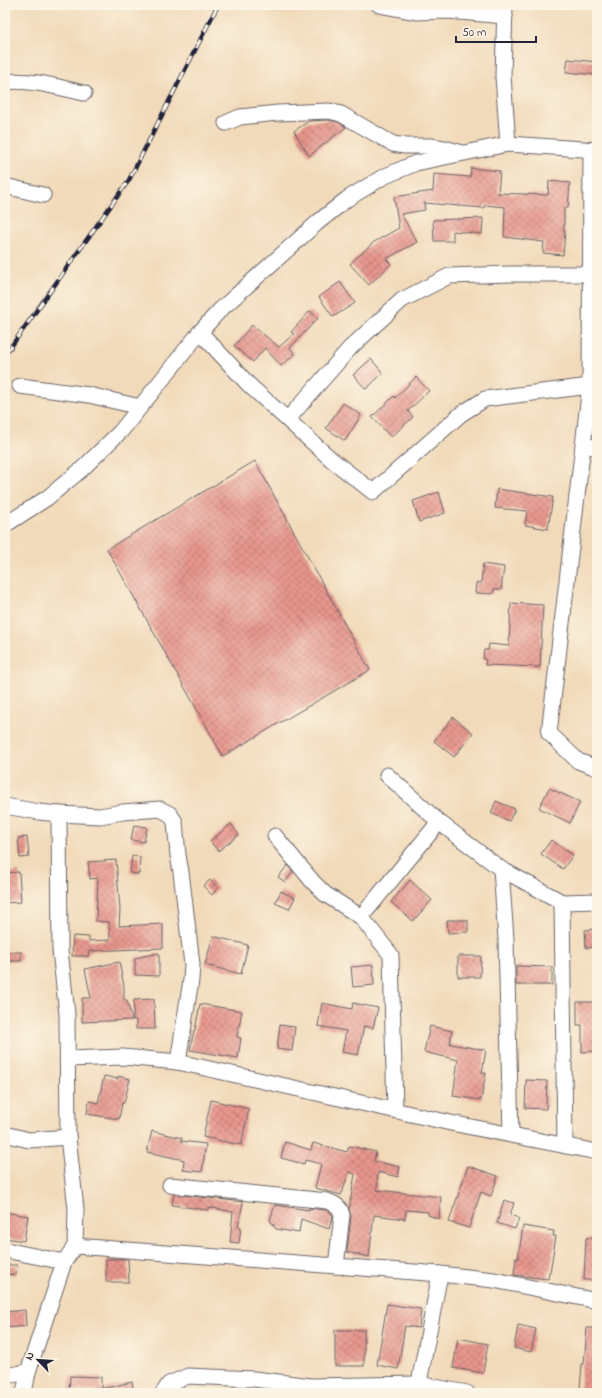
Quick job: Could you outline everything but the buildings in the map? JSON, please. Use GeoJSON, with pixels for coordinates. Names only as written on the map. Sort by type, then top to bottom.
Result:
{"type":"FeatureCollection","features":[{"type":"Feature","properties":{"kind":"street"},"geometry":{"type":"LineString","coordinates":[[379,5],[416,12],[505,11],[503,76],[508,144]]}},
{"type":"Feature","properties":{"kind":"street"},"geometry":{"type":"LineString","coordinates":[[5,82],[19,80],[37,82],[84,94]]}},
{"type":"Feature","properties":{"kind":"street"},"geometry":{"type":"LineString","coordinates":[[226,123],[240,117],[278,113],[329,111],[341,114],[393,144],[405,146],[431,146],[462,153]]}},
{"type":"Feature","properties":{"kind":"street"},"geometry":{"type":"LineString","coordinates":[[5,525],[47,498],[82,469],[120,431],[200,332],[220,310],[317,223],[348,199],[383,177],[416,163],[462,153],[508,144],[594,150],[591,274],[590,446],[549,733],[578,761],[597,768]]}},
{"type":"Feature","properties":{"kind":"street"},"geometry":{"type":"LineString","coordinates":[[5,186],[42,195]]}},
{"type":"Feature","properties":{"kind":"street"},"geometry":{"type":"LineString","coordinates":[[288,419],[350,348],[402,300],[450,276],[591,274]]}},
{"type":"Feature","properties":{"kind":"street"},"geometry":{"type":"LineString","coordinates":[[200,332],[249,385],[327,455],[373,492],[461,414],[485,399],[590,386]]}},
{"type":"Feature","properties":{"kind":"street"},"geometry":{"type":"LineString","coordinates":[[20,386],[88,395],[140,407]]}},
{"type":"Feature","properties":{"kind":"street"},"geometry":{"type":"LineString","coordinates":[[387,775],[439,822],[501,869],[562,902],[597,901]]}},
{"type":"Feature","properties":{"kind":"street"},"geometry":{"type":"LineString","coordinates":[[5,806],[39,812],[100,816],[123,812],[160,809],[170,814],[175,822],[192,964],[191,980],[178,1062]]}},
{"type":"Feature","properties":{"kind":"street"},"geometry":{"type":"LineString","coordinates":[[24,1393],[28,1372],[64,1262],[75,1246],[76,1210],[68,1137],[67,1014],[60,950],[59,814]]}},
{"type":"Feature","properties":{"kind":"street"},"geometry":{"type":"LineString","coordinates":[[361,917],[439,822]]}},
{"type":"Feature","properties":{"kind":"street"},"geometry":{"type":"LineString","coordinates":[[275,836],[325,894],[361,917],[391,955],[395,1110]]}},
{"type":"Feature","properties":{"kind":"street"},"geometry":{"type":"LineString","coordinates":[[501,869],[506,939],[511,1135]]}},
{"type":"Feature","properties":{"kind":"street"},"geometry":{"type":"LineString","coordinates":[[562,902],[565,1146]]}},
{"type":"Feature","properties":{"kind":"street"},"geometry":{"type":"LineString","coordinates":[[68,1059],[123,1057],[178,1062],[511,1135],[597,1152]]}},
{"type":"Feature","properties":{"kind":"street"},"geometry":{"type":"LineString","coordinates":[[5,1134],[29,1140],[68,1137]]}},
{"type":"Feature","properties":{"kind":"street"},"geometry":{"type":"LineString","coordinates":[[170,1185],[328,1201],[336,1204],[341,1210],[342,1215],[336,1266]]}},
{"type":"Feature","properties":{"kind":"street"},"geometry":{"type":"LineString","coordinates":[[75,1246],[440,1274],[494,1280],[597,1301]]}},
{"type":"Feature","properties":{"kind":"street"},"geometry":{"type":"LineString","coordinates":[[5,1250],[64,1262]]}},
{"type":"Feature","properties":{"kind":"street"},"geometry":{"type":"LineString","coordinates":[[417,1388],[440,1274]]}},
{"type":"Feature","properties":{"kind":"street"},"geometry":{"type":"LineString","coordinates":[[5,1376],[28,1372]]}},
{"type":"Feature","properties":{"kind":"street"},"geometry":{"type":"LineString","coordinates":[[163,1393],[170,1384],[188,1376],[254,1379],[310,1390],[417,1388],[467,1393]]}},
{"type":"Feature","properties":{"kind":"railway"},"geometry":{"type":"LineString","coordinates":[[5,351],[10,348],[129,180],[218,5]]}}]}
